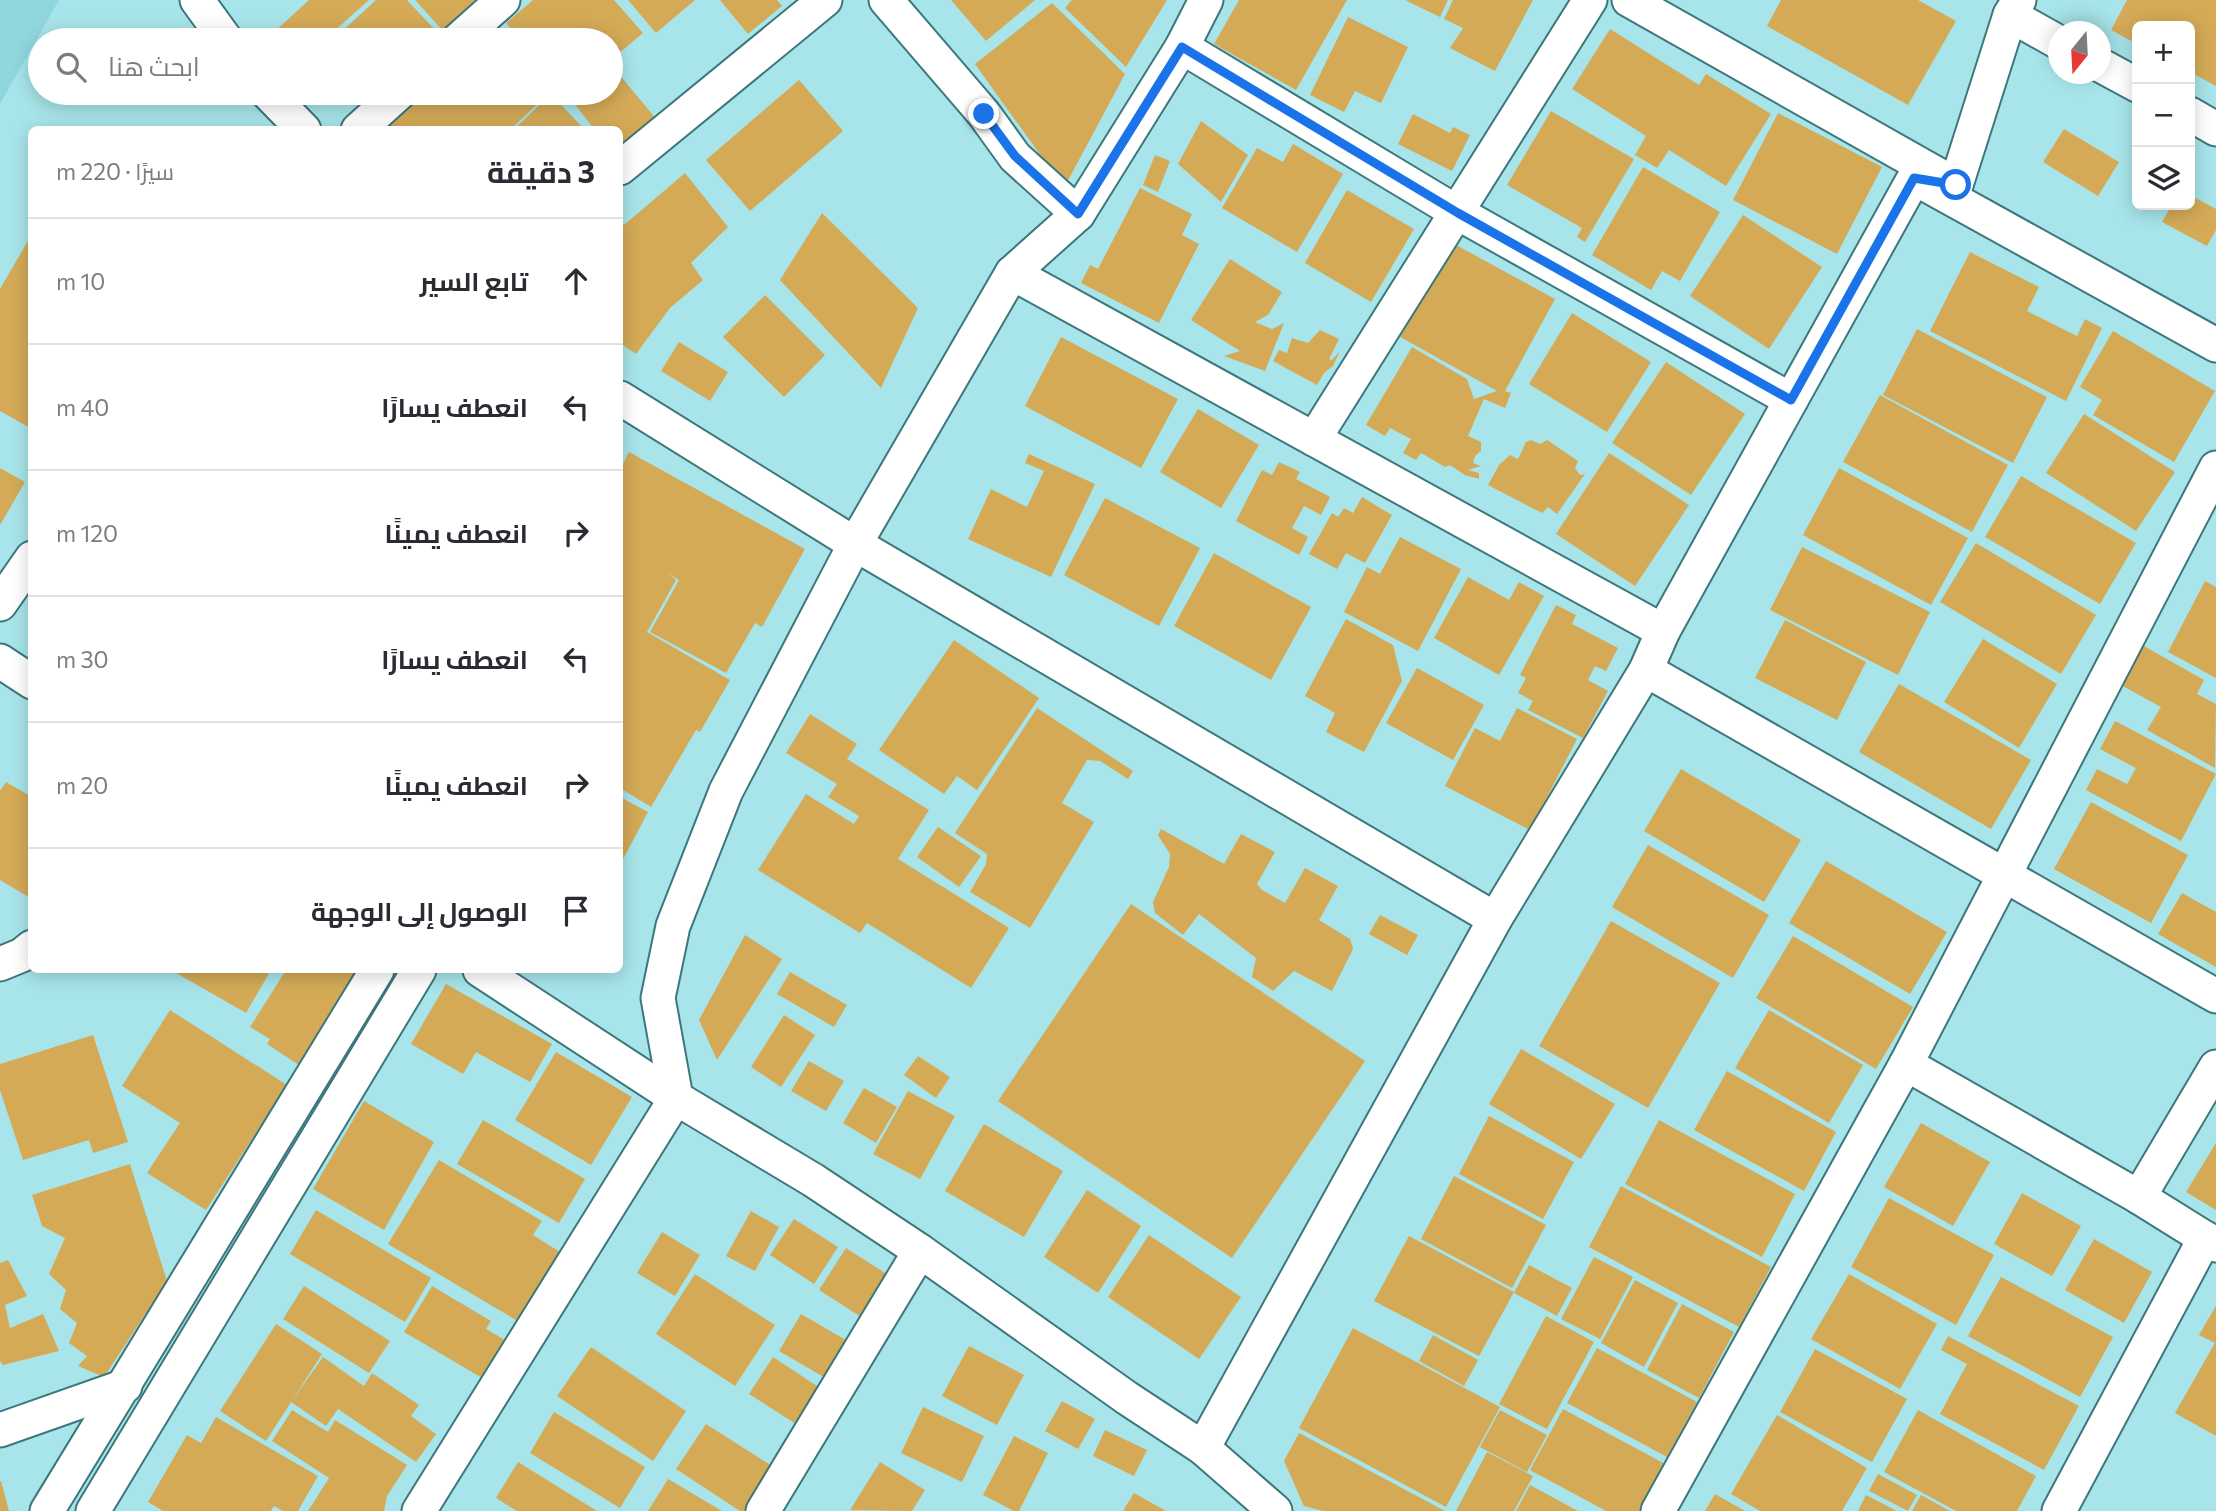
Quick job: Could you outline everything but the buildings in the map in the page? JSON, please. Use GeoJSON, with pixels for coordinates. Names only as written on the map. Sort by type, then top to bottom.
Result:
{"type":"FeatureCollection","features":[{"type":"Feature","properties":{"kind":"street"},"geometry":{"type":"LineString","coordinates":[[197,0],[217,28]]}},
{"type":"Feature","properties":{"kind":"street"},"geometry":{"type":"LineString","coordinates":[[472,28],[503,0]]}},
{"type":"Feature","properties":{"kind":"street"},"geometry":{"type":"LineString","coordinates":[[623,166],[825,0]]}},
{"type":"Feature","properties":{"kind":"street"},"geometry":{"type":"LineString","coordinates":[[886,0],[984,114],[1015,156],[1078,214]]}},
{"type":"Feature","properties":{"kind":"street"},"geometry":{"type":"LineString","coordinates":[[419,1511],[676,1098],[658,998],[673,926],[726,791],[855,544],[1013,273],[1078,214],[1182,47],[1206,0]]}},
{"type":"Feature","properties":{"kind":"street"},"geometry":{"type":"LineString","coordinates":[[1314,439],[1590,0]]}},
{"type":"Feature","properties":{"kind":"street"},"geometry":{"type":"LineString","coordinates":[[1629,0],[1956,185]]}},
{"type":"Feature","properties":{"kind":"street"},"geometry":{"type":"LineString","coordinates":[[1956,185],[2014,7],[2048,33]]}},
{"type":"Feature","properties":{"kind":"street"},"geometry":{"type":"LineString","coordinates":[[1182,47],[1458,213],[1791,400]]}},
{"type":"Feature","properties":{"kind":"street"},"geometry":{"type":"LineString","coordinates":[[2111,71],[2135,84]]}},
{"type":"Feature","properties":{"kind":"street"},"geometry":{"type":"LineString","coordinates":[[280,105],[300,126]]}},
{"type":"Feature","properties":{"kind":"street"},"geometry":{"type":"LineString","coordinates":[[362,126],[386,105]]}},
{"type":"Feature","properties":{"kind":"street"},"geometry":{"type":"LineString","coordinates":[[2195,117],[2216,129]]}},
{"type":"Feature","properties":{"kind":"street"},"geometry":{"type":"LineString","coordinates":[[1914,178],[1956,185]]}},
{"type":"Feature","properties":{"kind":"street"},"geometry":{"type":"LineString","coordinates":[[1914,178],[2216,345]]}},
{"type":"Feature","properties":{"kind":"street"},"geometry":{"type":"LineString","coordinates":[[1203,1448],[1496,919],[1646,670],[1663,631],[1914,178]]}},
{"type":"Feature","properties":{"kind":"street"},"geometry":{"type":"LineString","coordinates":[[1013,273],[1663,631]]}},
{"type":"Feature","properties":{"kind":"street"},"geometry":{"type":"LineString","coordinates":[[623,400],[855,544],[1496,919]]}},
{"type":"Feature","properties":{"kind":"street"},"geometry":{"type":"LineString","coordinates":[[1658,1511],[1906,1064],[2216,468]]}},
{"type":"Feature","properties":{"kind":"street"},"geometry":{"type":"LineString","coordinates":[[0,604],[28,564]]}},
{"type":"Feature","properties":{"kind":"street"},"geometry":{"type":"LineString","coordinates":[[0,662],[28,680]]}},
{"type":"Feature","properties":{"kind":"street"},"geometry":{"type":"LineString","coordinates":[[1646,670],[2216,996]]}},
{"type":"Feature","properties":{"kind":"street"},"geometry":{"type":"LineString","coordinates":[[0,964],[28,950]]}},
{"type":"Feature","properties":{"kind":"street"},"geometry":{"type":"LineString","coordinates":[[47,1511],[375,973]]}},
{"type":"Feature","properties":{"kind":"street"},"geometry":{"type":"LineString","coordinates":[[93,1511],[417,973]]}},
{"type":"Feature","properties":{"kind":"street"},"geometry":{"type":"LineString","coordinates":[[485,973],[676,1098],[813,1180],[920,1251],[1127,1398],[1203,1448],[1275,1511]]}},
{"type":"Feature","properties":{"kind":"street"},"geometry":{"type":"LineString","coordinates":[[1906,1064],[2139,1197],[2210,1241],[2059,1511]]}},
{"type":"Feature","properties":{"kind":"street"},"geometry":{"type":"LineString","coordinates":[[2139,1197],[2216,1067]]}},
{"type":"Feature","properties":{"kind":"street"},"geometry":{"type":"LineString","coordinates":[[766,1510],[920,1251]]}},
{"type":"Feature","properties":{"kind":"street"},"geometry":{"type":"LineString","coordinates":[[0,1430],[125,1386]]}},
{"type":"Feature","properties":{"kind":"shaded area"},"geometry":{"type":"Polygon","coordinates":[[[0,0],[59,0],[43,28],[28,28],[28,55],[0,104],[0,0]]]}},
{"type":"Feature","properties":{"kind":"route"},"geometry":{"type":"LineString","coordinates":[[984,114],[1015,156],[1078,214],[1182,47],[1458,213],[1791,400],[1914,178],[1956,185]]}}]}
